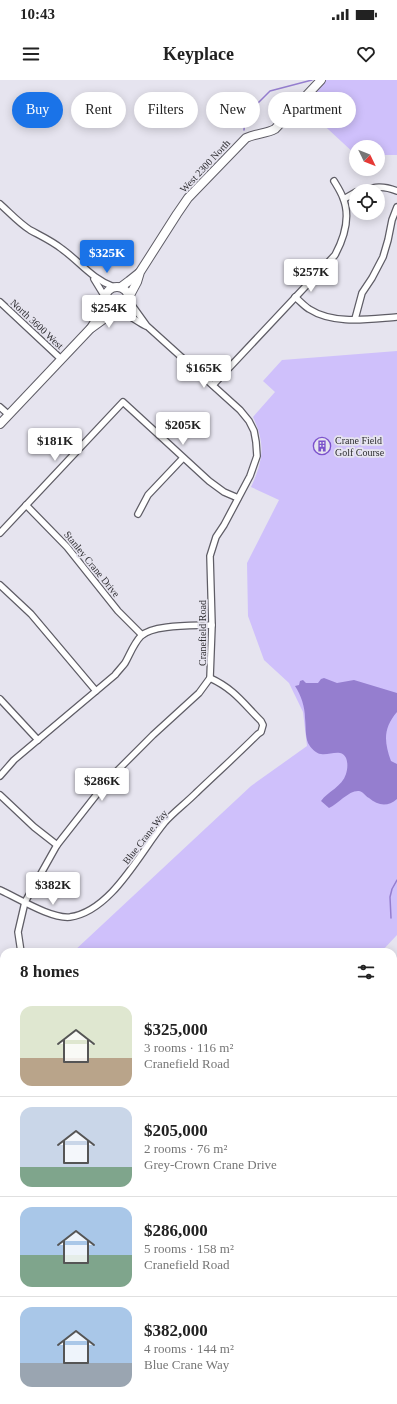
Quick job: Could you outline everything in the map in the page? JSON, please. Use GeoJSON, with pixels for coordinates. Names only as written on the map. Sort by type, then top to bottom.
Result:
{"type":"FeatureCollection","features":[{"type":"Feature","properties":{"kind":"street","name":"West 2300 North"},"geometry":{"type":"LineString","coordinates":[[140,272],[188,198],[246,138],[257,133],[270,132],[275,129],[321,80]]}},
{"type":"Feature","properties":{"kind":"street"},"geometry":{"type":"LineString","coordinates":[[213,385],[335,255],[342,243],[346,230],[347,215],[344,199],[334,181]]}},
{"type":"Feature","properties":{"kind":"street"},"geometry":{"type":"LineString","coordinates":[[385,187],[397,192]]}},
{"type":"Feature","properties":{"kind":"street"},"geometry":{"type":"LineString","coordinates":[[344,199],[349,196]]}},
{"type":"Feature","properties":{"kind":"street"},"geometry":{"type":"LineString","coordinates":[[0,204],[18,221],[62,249],[93,277],[105,284],[126,290],[129,299]]}},
{"type":"Feature","properties":{"kind":"street"},"geometry":{"type":"LineString","coordinates":[[355,319],[362,293],[383,257],[392,220],[397,207]]}},
{"type":"Feature","properties":{"kind":"street"},"geometry":{"type":"LineString","coordinates":[[90,329],[105,300],[108,290],[129,282],[140,272]]}},
{"type":"Feature","properties":{"kind":"street"},"geometry":{"type":"LineString","coordinates":[[0,424],[90,329],[117,311],[126,308],[140,272]]}},
{"type":"Feature","properties":{"kind":"street"},"geometry":{"type":"LineString","coordinates":[[93,277],[102,291],[108,307],[117,311]]}},
{"type":"Feature","properties":{"kind":"street"},"geometry":{"type":"LineString","coordinates":[[295,297],[309,309],[321,315],[342,320],[397,317]]}},
{"type":"Feature","properties":{"kind":"street","name":"Cranefield Road"},"geometry":{"type":"LineString","coordinates":[[20,948],[18,932],[25,902],[57,844],[108,780],[153,735],[199,693],[210,678],[212,625],[210,556],[216,537],[224,525],[255,465],[256,442],[254,431],[240,410],[147,326],[129,299]]}},
{"type":"Feature","properties":{"kind":"street","name":"North 3600 West"},"geometry":{"type":"LineString","coordinates":[[0,302],[61,359]]}},
{"type":"Feature","properties":{"kind":"street","name":"Cranefield Road"},"geometry":{"type":"LineString","coordinates":[[117,311],[128,314],[140,323],[147,326]]}},
{"type":"Feature","properties":{"kind":"street"},"geometry":{"type":"LineString","coordinates":[[0,534],[123,402],[209,481],[224,492],[238,498]]}},
{"type":"Feature","properties":{"kind":"street"},"geometry":{"type":"LineString","coordinates":[[0,407],[8,415]]}},
{"type":"Feature","properties":{"kind":"street"},"geometry":{"type":"LineString","coordinates":[[138,514],[148,495],[184,458]]}},
{"type":"Feature","properties":{"kind":"street","name":"Stanley Crane Drive"},"geometry":{"type":"LineString","coordinates":[[26,505],[63,542],[118,611],[142,635]]}},
{"type":"Feature","properties":{"kind":"street"},"geometry":{"type":"LineString","coordinates":[[0,585],[31,614],[96,691]]}},
{"type":"Feature","properties":{"kind":"street"},"geometry":{"type":"LineString","coordinates":[[0,776],[14,760],[115,675],[125,663],[132,649],[142,635],[156,628],[212,625]]}},
{"type":"Feature","properties":{"kind":"street","name":"Blue Crane Way"},"geometry":{"type":"LineString","coordinates":[[0,890],[58,917],[70,917],[91,910],[112,891],[126,876],[166,822],[261,732],[263,725],[232,691],[221,683],[210,678]]}},
{"type":"Feature","properties":{"kind":"street"},"geometry":{"type":"LineString","coordinates":[[0,700],[38,740]]}},
{"type":"Feature","properties":{"kind":"street"},"geometry":{"type":"LineString","coordinates":[[0,795],[34,827],[57,844]]}},
{"type":"Feature","properties":{"kind":"shaded area"},"geometry":{"type":"Polygon","coordinates":[[[325,80],[397,80],[397,155],[385,155],[385,140],[349,140],[349,149],[327,128],[356,128],[356,92],[314,92],[325,80]]]}},
{"type":"Feature","properties":{"kind":"shaded area","name":"Crane Field Golf Course"},"geometry":{"type":"Polygon","coordinates":[[[397,351],[397,935],[385,948],[77,948],[251,786],[307,746],[303,712],[289,683],[264,660],[248,616],[247,563],[279,500],[251,487],[258,469],[261,452],[260,436],[253,417],[275,392],[263,381],[282,360],[397,351]]]}},
{"type":"Feature","properties":{"kind":"shaded area"},"geometry":{"type":"Polygon","coordinates":[[[324,678],[337,683],[354,680],[397,693],[397,712],[389,724],[386,735],[387,748],[391,761],[397,764],[397,799],[394,802],[379,804],[372,801],[359,791],[355,791],[347,795],[329,808],[321,801],[327,794],[338,786],[344,778],[347,771],[347,762],[343,754],[319,754],[309,745],[306,737],[303,705],[301,697],[295,686],[299,685],[300,681],[303,680],[306,683],[318,683],[324,678]]]}},
{"type":"Feature","properties":{"kind":"waterway"},"geometry":{"type":"LineString","coordinates":[[244,130],[245,116],[270,91],[312,80]]}},
{"type":"Feature","properties":{"kind":"waterway"},"geometry":{"type":"LineString","coordinates":[[391,918],[390,897],[397,880]]}},
{"type":"Feature","properties":{"kind":"place","name":"Crane Field Golf Course"},"geometry":{"type":"Point","coordinates":[322,446]}}]}
